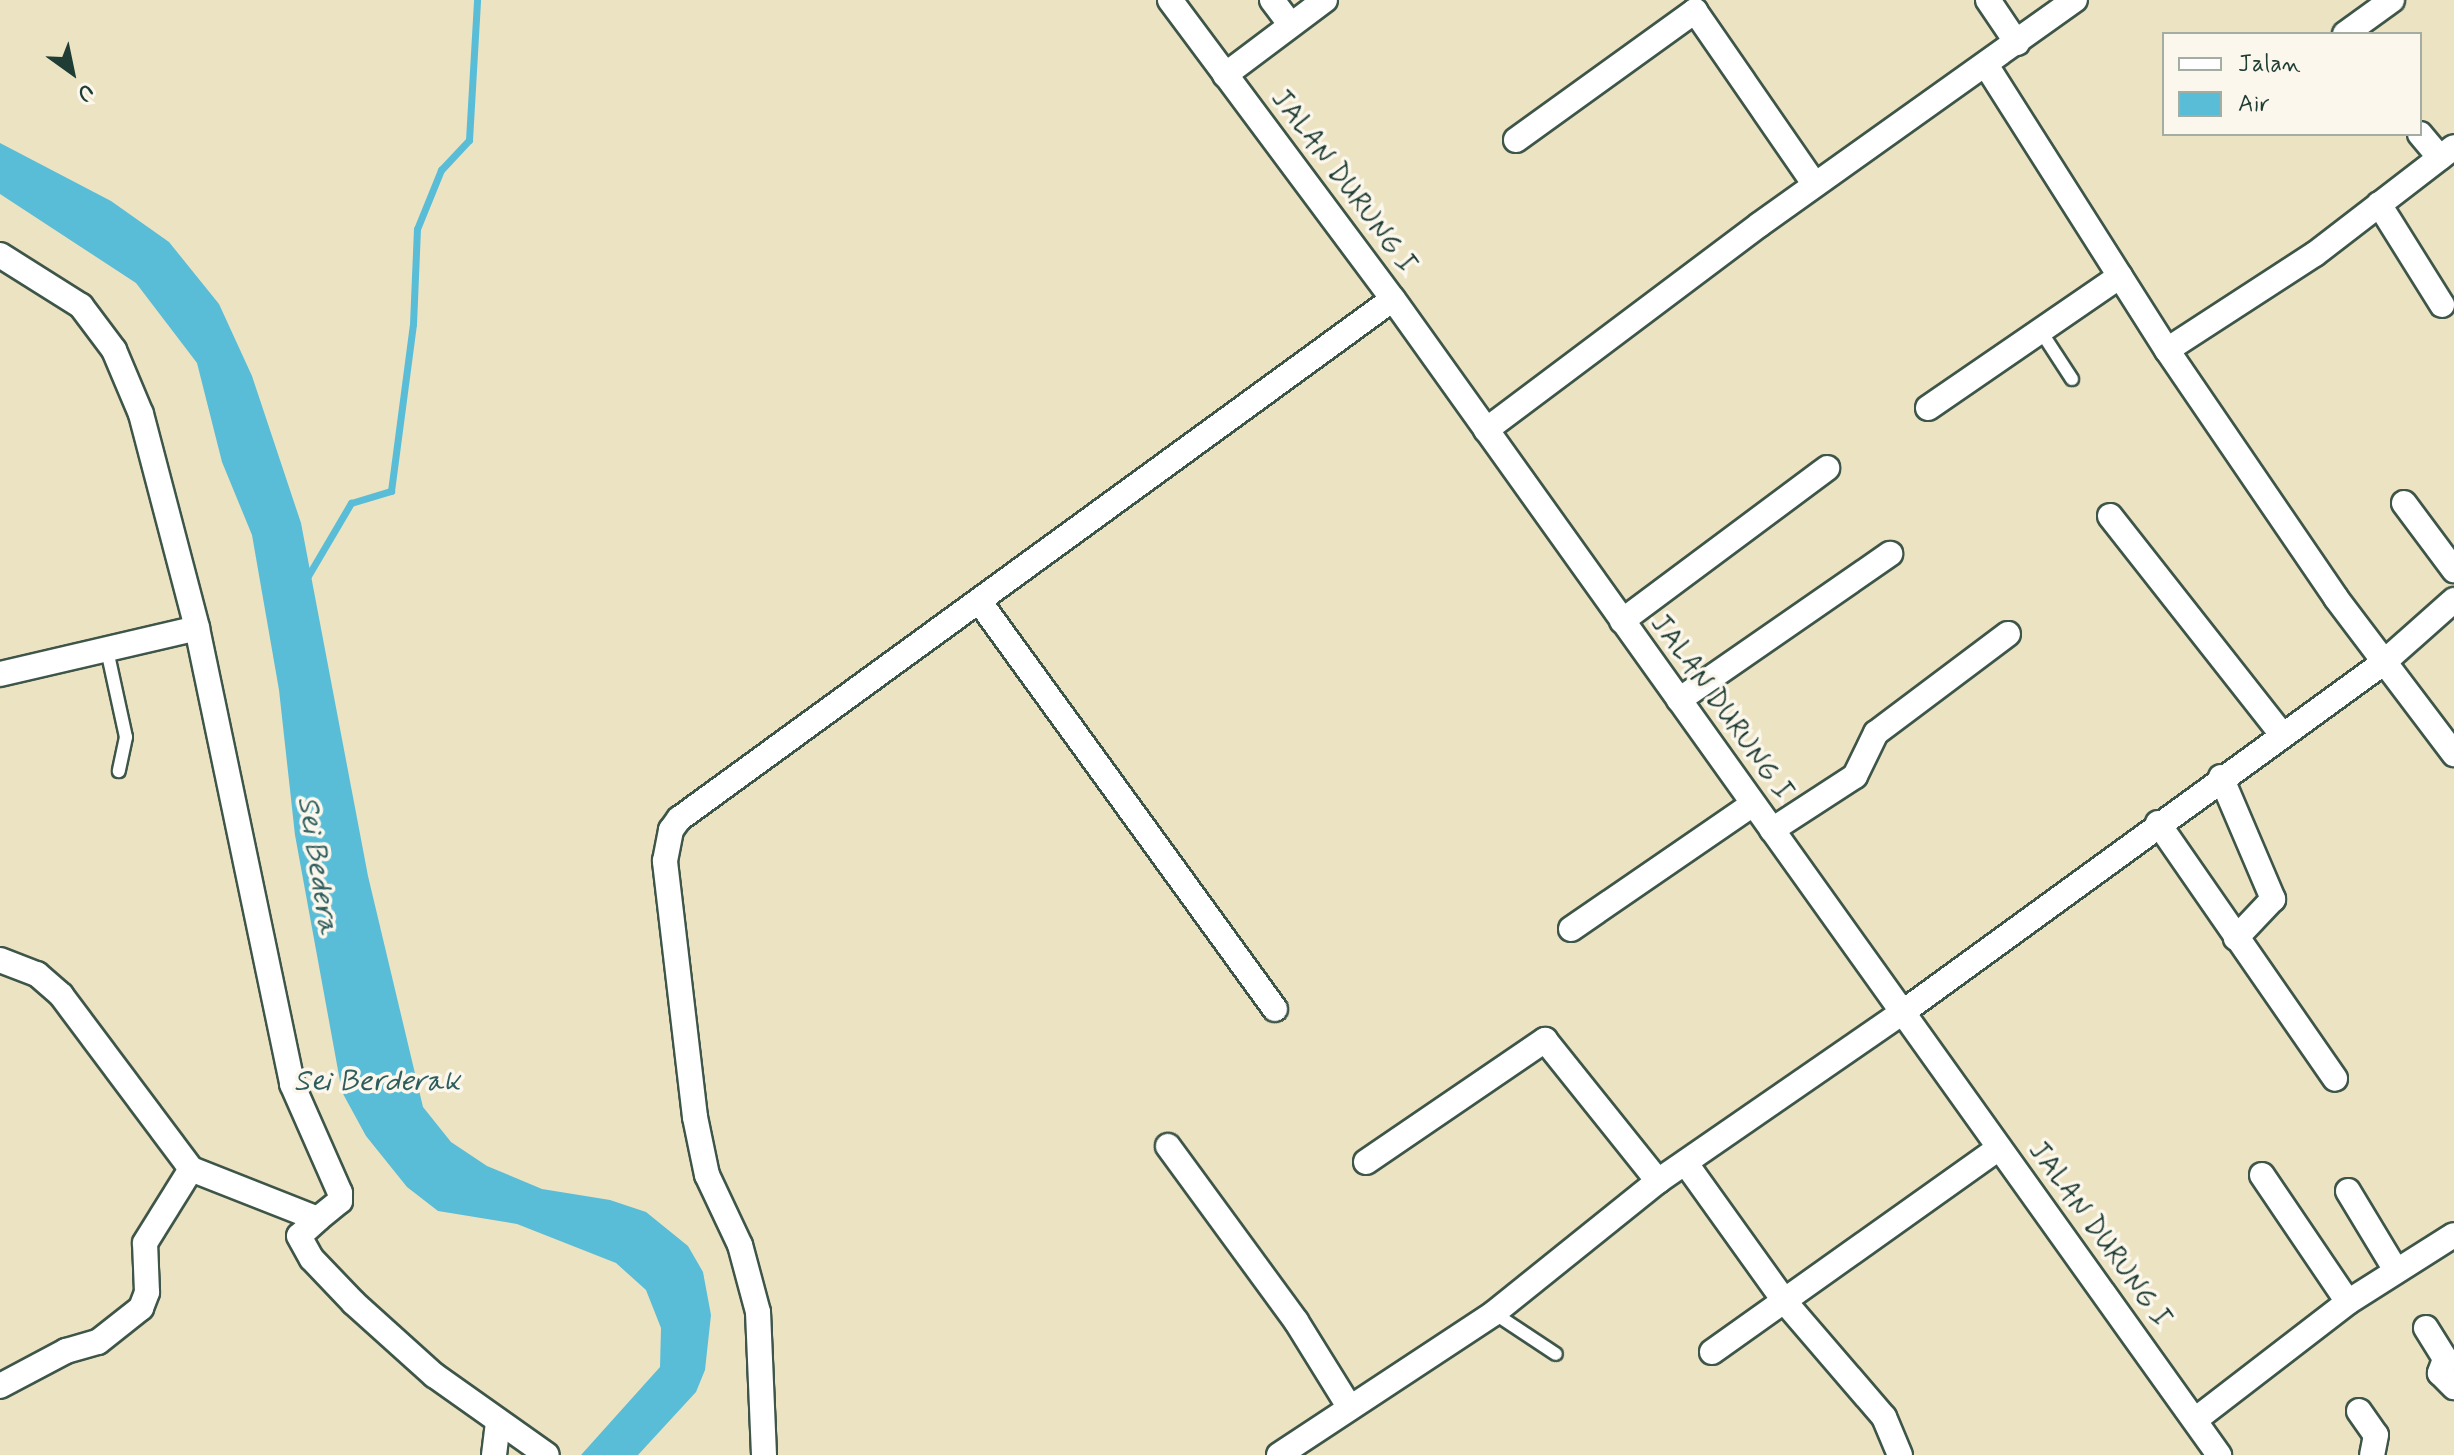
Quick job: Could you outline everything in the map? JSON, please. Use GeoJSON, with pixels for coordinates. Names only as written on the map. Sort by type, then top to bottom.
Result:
{"type":"FeatureCollection","features":[{"type":"Feature","properties":{"kind":"street","name":"JALAN DURUNG I"},"geometry":{"type":"LineString","coordinates":[[1170,0],[1393,299],[2219,1455]]}},
{"type":"Feature","properties":{"kind":"street"},"geometry":{"type":"LineString","coordinates":[[1272,0],[1291,25]]}},
{"type":"Feature","properties":{"kind":"street"},"geometry":{"type":"LineString","coordinates":[[1225,75],[1325,0]]}},
{"type":"Feature","properties":{"kind":"street"},"geometry":{"type":"LineString","coordinates":[[1988,0],[2017,43]]}},
{"type":"Feature","properties":{"kind":"street"},"geometry":{"type":"LineString","coordinates":[[1486,430],[1815,185],[2075,0]]}},
{"type":"Feature","properties":{"kind":"street"},"geometry":{"type":"LineString","coordinates":[[2348,32],[2392,0]]}},
{"type":"Feature","properties":{"kind":"street"},"geometry":{"type":"LineString","coordinates":[[1516,140],[1695,11],[1815,185]]}},
{"type":"Feature","properties":{"kind":"street"},"geometry":{"type":"LineString","coordinates":[[1986,65],[2167,350],[2383,663],[2454,754]]}},
{"type":"Feature","properties":{"kind":"street"},"geometry":{"type":"LineString","coordinates":[[2167,350],[2315,254],[2447,152],[2422,135]]}},
{"type":"Feature","properties":{"kind":"street"},"geometry":{"type":"LineString","coordinates":[[2379,204],[2442,305]]}},
{"type":"Feature","properties":{"kind":"street"},"geometry":{"type":"LineString","coordinates":[[0,255],[72,298],[114,350],[141,414],[197,628],[292,1084],[340,1193],[340,1201],[299,1236],[312,1259],[384,1332],[498,1423],[539,1449]]}},
{"type":"Feature","properties":{"kind":"street"},"geometry":{"type":"LineString","coordinates":[[1928,408],[2042,333],[2120,276]]}},
{"type":"Feature","properties":{"kind":"street"},"geometry":{"type":"LineString","coordinates":[[764,1455],[758,1312],[740,1245],[707,1175],[665,843],[679,819],[1393,299]]}},
{"type":"Feature","properties":{"kind":"street"},"geometry":{"type":"LineString","coordinates":[[1622,621],[1827,468]]}},
{"type":"Feature","properties":{"kind":"street"},"geometry":{"type":"LineString","coordinates":[[2404,503],[2454,570]]}},
{"type":"Feature","properties":{"kind":"street"},"geometry":{"type":"LineString","coordinates":[[2110,516],[2281,733]]}},
{"type":"Feature","properties":{"kind":"street"},"geometry":{"type":"LineString","coordinates":[[1679,700],[1890,554]]}},
{"type":"Feature","properties":{"kind":"street"},"geometry":{"type":"LineString","coordinates":[[1279,1455],[1494,1313],[1658,1181],[1687,1165],[1903,1012],[2281,733],[2383,663],[2454,600]]}},
{"type":"Feature","properties":{"kind":"street"},"geometry":{"type":"LineString","coordinates":[[979,601],[1275,1009]]}},
{"type":"Feature","properties":{"kind":"street"},"geometry":{"type":"LineString","coordinates":[[0,674],[197,628]]}},
{"type":"Feature","properties":{"kind":"street"},"geometry":{"type":"LineString","coordinates":[[1772,830],[1855,776],[1876,733],[2008,634]]}},
{"type":"Feature","properties":{"kind":"street"},"geometry":{"type":"LineString","coordinates":[[2221,777],[2273,899],[2236,938]]}},
{"type":"Feature","properties":{"kind":"street"},"geometry":{"type":"LineString","coordinates":[[1571,929],[1753,804]]}},
{"type":"Feature","properties":{"kind":"street"},"geometry":{"type":"LineString","coordinates":[[2158,823],[2335,1079]]}},
{"type":"Feature","properties":{"kind":"street"},"geometry":{"type":"LineString","coordinates":[[0,960],[37,974],[61,995],[191,1169],[318,1219]]}},
{"type":"Feature","properties":{"kind":"street"},"geometry":{"type":"LineString","coordinates":[[1366,1162],[1545,1040],[1658,1181]]}},
{"type":"Feature","properties":{"kind":"street"},"geometry":{"type":"LineString","coordinates":[[1168,1146],[1296,1321],[1350,1408]]}},
{"type":"Feature","properties":{"kind":"street"},"geometry":{"type":"LineString","coordinates":[[1712,1352],[1999,1148]]}},
{"type":"Feature","properties":{"kind":"street"},"geometry":{"type":"LineString","coordinates":[[1687,1165],[1785,1302],[1884,1417],[1900,1455]]}},
{"type":"Feature","properties":{"kind":"street"},"geometry":{"type":"LineString","coordinates":[[0,1386],[66,1351],[98,1342],[141,1308],[147,1292],[142,1250],[191,1169]]}},
{"type":"Feature","properties":{"kind":"street"},"geometry":{"type":"LineString","coordinates":[[2262,1175],[2348,1302]]}},
{"type":"Feature","properties":{"kind":"street"},"geometry":{"type":"LineString","coordinates":[[2348,1191],[2395,1269]]}},
{"type":"Feature","properties":{"kind":"street"},"geometry":{"type":"LineString","coordinates":[[2195,1420],[2348,1302],[2395,1269],[2454,1235]]}},
{"type":"Feature","properties":{"kind":"street"},"geometry":{"type":"LineString","coordinates":[[2426,1328],[2445,1359],[2440,1373],[2454,1387]]}},
{"type":"Feature","properties":{"kind":"street"},"geometry":{"type":"LineString","coordinates":[[2359,1411],[2376,1435],[2372,1455]]}},
{"type":"Feature","properties":{"kind":"street"},"geometry":{"type":"LineString","coordinates":[[494,1455],[498,1423]]}},
{"type":"Feature","properties":{"kind":"lane"},"geometry":{"type":"LineString","coordinates":[[2042,333],[2072,379]]}},
{"type":"Feature","properties":{"kind":"lane"},"geometry":{"type":"LineString","coordinates":[[107,650],[126,737],[119,771]]}},
{"type":"Feature","properties":{"kind":"lane"},"geometry":{"type":"LineString","coordinates":[[1494,1313],[1556,1354]]}},
{"type":"Feature","properties":{"kind":"water","name":"Sei Berderak"},"geometry":{"type":"Polygon","coordinates":[[[0,143],[111,201],[169,242],[219,304],[252,376],[301,523],[368,876],[423,1107],[451,1142],[487,1166],[542,1189],[610,1200],[646,1212],[688,1246],[703,1272],[711,1315],[705,1370],[696,1392],[638,1455],[581,1455],[660,1367],[661,1328],[646,1290],[616,1263],[517,1224],[438,1211],[407,1187],[366,1136],[342,1092],[295,835],[279,690],[252,535],[222,462],[197,363],[136,283],[0,194],[0,143]]]}},
{"type":"Feature","properties":{"kind":"waterway"},"geometry":{"type":"LineString","coordinates":[[305,581],[351,503],[391,491],[413,324],[417,229],[441,170],[469,140],[477,0]]}},
{"type":"Feature","properties":{"kind":"water label","name":"Sei Bedera"},"geometry":{"type":"Point","coordinates":[317,865]}}]}
